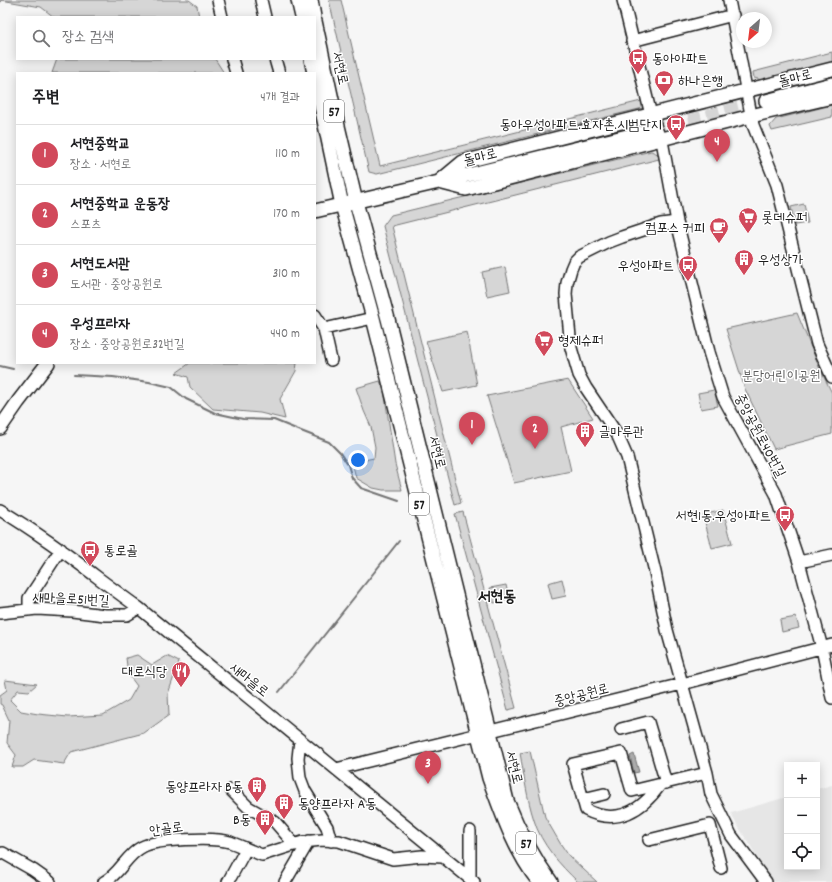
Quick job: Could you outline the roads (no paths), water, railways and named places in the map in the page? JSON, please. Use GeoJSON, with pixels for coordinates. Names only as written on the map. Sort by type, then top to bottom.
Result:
{"type":"FeatureCollection","features":[{"type":"Feature","properties":{"kind":"main road"},"geometry":{"type":"LineString","coordinates":[[298,0],[302,16]]}},
{"type":"Feature","properties":{"kind":"main road"},"geometry":{"type":"LineString","coordinates":[[311,0],[314,16]]}},
{"type":"Feature","properties":{"kind":"main road","name":"서현로"},"geometry":{"type":"LineString","coordinates":[[316,26],[356,202],[388,319],[484,733],[489,778],[510,833],[534,876],[539,882]]}},
{"type":"Feature","properties":{"kind":"main road","name":"서현로"},"geometry":{"type":"LineString","coordinates":[[311,60],[314,72]]}},
{"type":"Feature","properties":{"kind":"main road"},"geometry":{"type":"LineString","coordinates":[[439,182],[463,162],[832,69]]}},
{"type":"Feature","properties":{"kind":"main road","name":"서현로"},"geometry":{"type":"LineString","coordinates":[[316,83],[342,205],[374,318],[484,733],[507,801],[518,827],[528,849],[551,882]]}},
{"type":"Feature","properties":{"kind":"main road","name":"돌마로"},"geometry":{"type":"LineString","coordinates":[[766,101],[832,84]]}},
{"type":"Feature","properties":{"kind":"main road"},"geometry":{"type":"LineString","coordinates":[[439,182],[466,189],[751,116],[832,97]]}},
{"type":"Feature","properties":{"kind":"main road","name":"돌마로"},"geometry":{"type":"LineString","coordinates":[[316,211],[652,130]]}},
{"type":"Feature","properties":{"kind":"main road"},"geometry":{"type":"LineString","coordinates":[[0,428],[47,364]]}},
{"type":"Feature","properties":{"kind":"street"},"geometry":{"type":"LineString","coordinates":[[218,0],[222,16]]}},
{"type":"Feature","properties":{"kind":"street"},"geometry":{"type":"LineString","coordinates":[[261,0],[266,16]]}},
{"type":"Feature","properties":{"kind":"street","name":"중앙공원로40번길"},"geometry":{"type":"LineString","coordinates":[[623,0],[651,115],[661,140],[677,222],[709,352],[723,397],[776,494],[827,647],[832,698]]}},
{"type":"Feature","properties":{"kind":"street"},"geometry":{"type":"LineString","coordinates":[[729,0],[753,125],[777,185],[817,344],[832,377]]}},
{"type":"Feature","properties":{"kind":"street"},"geometry":{"type":"LineString","coordinates":[[632,41],[733,15]]}},
{"type":"Feature","properties":{"kind":"street"},"geometry":{"type":"LineString","coordinates":[[232,60],[236,72]]}},
{"type":"Feature","properties":{"kind":"street"},"geometry":{"type":"LineString","coordinates":[[276,60],[279,72]]}},
{"type":"Feature","properties":{"kind":"street"},"geometry":{"type":"LineString","coordinates":[[677,222],[661,224],[609,242],[579,257],[574,262],[566,288],[571,348],[576,366],[586,388],[617,434],[628,457],[667,630],[707,773],[711,794],[731,835],[766,882]]}},
{"type":"Feature","properties":{"kind":"street"},"geometry":{"type":"LineString","coordinates":[[316,317],[324,329],[331,360]]}},
{"type":"Feature","properties":{"kind":"street"},"geometry":{"type":"LineString","coordinates":[[324,329],[374,318]]}},
{"type":"Feature","properties":{"kind":"street","name":"새마을로"},"geometry":{"type":"LineString","coordinates":[[0,510],[61,549],[81,566],[139,608],[472,881]]}},
{"type":"Feature","properties":{"kind":"street"},"geometry":{"type":"LineString","coordinates":[[29,610],[29,598],[61,549]]}},
{"type":"Feature","properties":{"kind":"street"},"geometry":{"type":"LineString","coordinates":[[799,562],[832,555]]}},
{"type":"Feature","properties":{"kind":"street","name":"새마을로51번길"},"geometry":{"type":"LineString","coordinates":[[0,613],[29,610],[72,611],[127,616],[139,608]]}},
{"type":"Feature","properties":{"kind":"street","name":"중앙공원로"},"geometry":{"type":"LineString","coordinates":[[336,769],[827,647]]}},
{"type":"Feature","properties":{"kind":"street"},"geometry":{"type":"LineString","coordinates":[[621,729],[648,722],[663,784]]}},
{"type":"Feature","properties":{"kind":"street"},"geometry":{"type":"LineString","coordinates":[[300,740],[298,758],[300,778],[305,791],[327,827],[331,841]]}},
{"type":"Feature","properties":{"kind":"street"},"geometry":{"type":"LineString","coordinates":[[663,784],[640,807],[623,814],[613,816],[597,814],[586,810],[573,764],[587,765],[621,753],[632,791],[707,773]]}},
{"type":"Feature","properties":{"kind":"street"},"geometry":{"type":"LineString","coordinates":[[231,790],[248,807],[275,822],[295,845]]}},
{"type":"Feature","properties":{"kind":"street"},"geometry":{"type":"LineString","coordinates":[[583,799],[604,794]]}},
{"type":"Feature","properties":{"kind":"street"},"geometry":{"type":"LineString","coordinates":[[650,840],[710,826],[721,868]]}},
{"type":"Feature","properties":{"kind":"street"},"geometry":{"type":"LineString","coordinates":[[470,831],[472,881]]}},
{"type":"Feature","properties":{"kind":"street","name":"안골로"},"geometry":{"type":"LineString","coordinates":[[104,882],[111,879],[131,856],[142,847],[152,843],[207,839],[229,842],[262,855],[303,842],[339,841],[393,859],[422,856],[442,857]]}},
{"type":"Feature","properties":{"kind":"street"},"geometry":{"type":"LineString","coordinates":[[285,882],[309,841]]}},
{"type":"Feature","properties":{"kind":"street"},"geometry":{"type":"LineString","coordinates":[[228,882],[246,849]]}},
{"type":"Feature","properties":{"kind":"street"},"geometry":{"type":"LineString","coordinates":[[0,854],[3,853],[33,870],[50,882]]}},
{"type":"Feature","properties":{"kind":"waterway"},"geometry":{"type":"LineString","coordinates":[[0,366],[13,369]]}},
{"type":"Feature","properties":{"kind":"waterway"},"geometry":{"type":"LineString","coordinates":[[74,375],[113,377],[149,382],[171,387],[186,399],[215,413],[243,419],[274,420],[329,442],[340,453],[348,465],[352,478],[361,488],[399,501]]}},
{"type":"Feature","properties":{"kind":"waterway"},"geometry":{"type":"LineString","coordinates":[[279,692],[399,541]]}},
{"type":"Feature","properties":{"kind":"tunnel"},"geometry":{"type":"LineString","coordinates":[[652,130],[766,101]]}},
{"type":"Feature","properties":{"kind":"place","name":"동아아파트"},"geometry":{"type":"Point","coordinates":[638,75]}},
{"type":"Feature","properties":{"kind":"place","name":"하나은행"},"geometry":{"type":"Point","coordinates":[664,97]}},
{"type":"Feature","properties":{"kind":"place","name":"동아우성아파트.효자촌.시범단지"},"geometry":{"type":"Point","coordinates":[676,141]}},
{"type":"Feature","properties":{"kind":"place","name":"우성프라자"},"geometry":{"type":"Point","coordinates":[717,162]}},
{"type":"Feature","properties":{"kind":"place","name":"롯데슈퍼"},"geometry":{"type":"Point","coordinates":[748,234]}},
{"type":"Feature","properties":{"kind":"place","name":"컴포스 커피"},"geometry":{"type":"Point","coordinates":[719,244]}},
{"type":"Feature","properties":{"kind":"place","name":"우성상가"},"geometry":{"type":"Point","coordinates":[744,276]}},
{"type":"Feature","properties":{"kind":"place","name":"우성아파트"},"geometry":{"type":"Point","coordinates":[688,282]}},
{"type":"Feature","properties":{"kind":"place","name":"형제슈퍼"},"geometry":{"type":"Point","coordinates":[544,357]}},
{"type":"Feature","properties":{"kind":"place","name":"서현중학교"},"geometry":{"type":"Point","coordinates":[472,445]}},
{"type":"Feature","properties":{"kind":"place","name":"글마루관"},"geometry":{"type":"Point","coordinates":[585,448]}},
{"type":"Feature","properties":{"kind":"place","name":"서현중학교 운동장"},"geometry":{"type":"Point","coordinates":[535,449]}},
{"type":"Feature","properties":{"kind":"place","name":"서현1동.우성아파트"},"geometry":{"type":"Point","coordinates":[785,532]}},
{"type":"Feature","properties":{"kind":"place","name":"통로골"},"geometry":{"type":"Point","coordinates":[90,567]}},
{"type":"Feature","properties":{"kind":"place","name":"대로식당"},"geometry":{"type":"Point","coordinates":[181,688]}},
{"type":"Feature","properties":{"kind":"place","name":"서현도서관"},"geometry":{"type":"Point","coordinates":[428,784]}},
{"type":"Feature","properties":{"kind":"place","name":"동양프라자 B동"},"geometry":{"type":"Point","coordinates":[257,803]}},
{"type":"Feature","properties":{"kind":"place","name":"동양프라자 A동"},"geometry":{"type":"Point","coordinates":[284,820]}},
{"type":"Feature","properties":{"kind":"place","name":"B동"},"geometry":{"type":"Point","coordinates":[265,836]}},
{"type":"Feature","properties":{"kind":"district","name":"서현동"},"geometry":{"type":"Point","coordinates":[497,595]}},
{"type":"Feature","properties":{"kind":"park label","name":"분당어린이공원"},"geometry":{"type":"Point","coordinates":[781,375]}}]}
